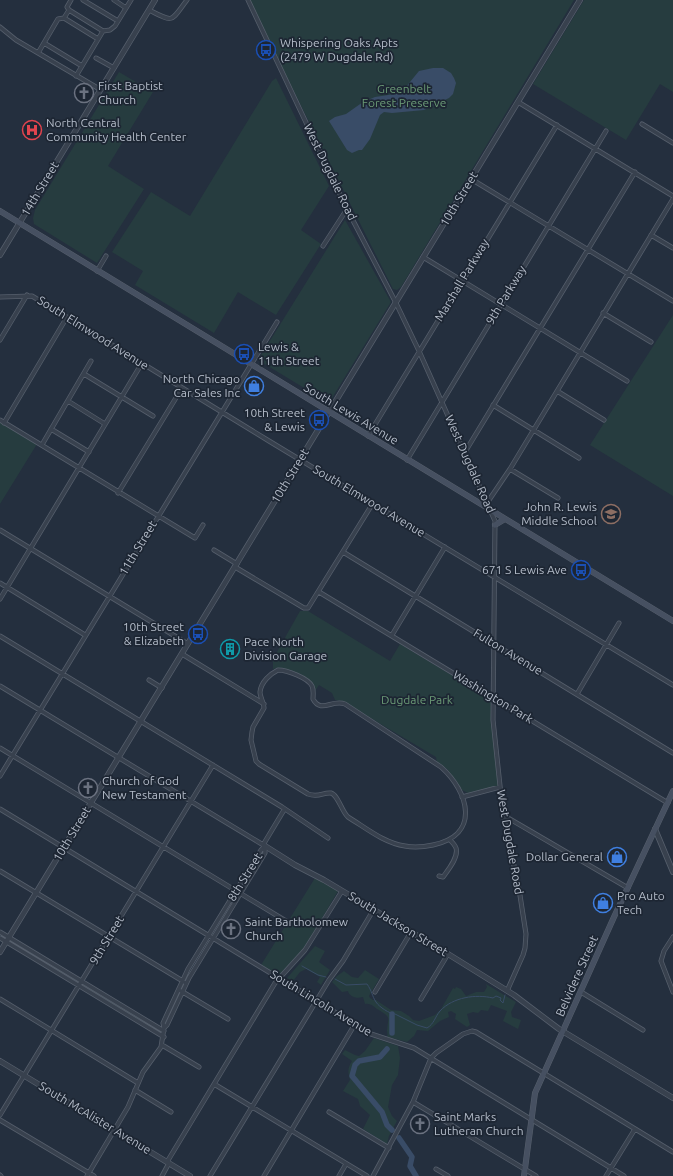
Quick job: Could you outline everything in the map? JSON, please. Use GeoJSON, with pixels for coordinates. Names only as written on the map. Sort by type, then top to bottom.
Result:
{"type":"FeatureCollection","features":[{"type":"Feature","properties":{"kind":"main road","name":"South Lewis Avenue"},"geometry":{"type":"LineString","coordinates":[[0,212],[673,621]]}},
{"type":"Feature","properties":{"kind":"main road"},"geometry":{"type":"LineString","coordinates":[[495,525],[504,519]]}},
{"type":"Feature","properties":{"kind":"main road","name":"Belvidere Street"},"geometry":{"type":"LineString","coordinates":[[524,1176],[534,1098],[580,992],[673,791]]}},
{"type":"Feature","properties":{"kind":"street"},"geometry":{"type":"LineString","coordinates":[[64,18],[69,10],[68,5],[71,0]]}},
{"type":"Feature","properties":{"kind":"street"},"geometry":{"type":"LineString","coordinates":[[83,0],[118,21]]}},
{"type":"Feature","properties":{"kind":"street"},"geometry":{"type":"LineString","coordinates":[[114,0],[126,8]]}},
{"type":"Feature","properties":{"kind":"street"},"geometry":{"type":"LineString","coordinates":[[76,76],[103,31],[114,28],[131,0]]}},
{"type":"Feature","properties":{"kind":"street","name":"14th Street"},"geometry":{"type":"LineString","coordinates":[[0,255],[155,0]]}},
{"type":"Feature","properties":{"kind":"street"},"geometry":{"type":"LineString","coordinates":[[149,10],[161,17],[170,19],[176,16],[187,0]]}},
{"type":"Feature","properties":{"kind":"street","name":"West Dugdale Road"},"geometry":{"type":"LineString","coordinates":[[248,0],[347,209],[419,351],[488,502],[495,525],[493,720],[503,814],[520,895],[526,934],[523,956],[507,991]]}},
{"type":"Feature","properties":{"kind":"street","name":"10th Street"},"geometry":{"type":"LineString","coordinates":[[0,952],[580,0]]}},
{"type":"Feature","properties":{"kind":"street"},"geometry":{"type":"LineString","coordinates":[[69,10],[103,31]]}},
{"type":"Feature","properties":{"kind":"street"},"geometry":{"type":"LineString","coordinates":[[38,53],[58,19],[64,18],[98,39]]}},
{"type":"Feature","properties":{"kind":"street"},"geometry":{"type":"LineString","coordinates":[[0,27],[10,36],[100,90]]}},
{"type":"Feature","properties":{"kind":"street"},"geometry":{"type":"LineString","coordinates":[[44,43],[82,66]]}},
{"type":"Feature","properties":{"kind":"street"},"geometry":{"type":"LineString","coordinates":[[96,58],[114,68]]}},
{"type":"Feature","properties":{"kind":"street"},"geometry":{"type":"LineString","coordinates":[[488,502],[510,469],[673,197],[596,148],[518,102]]}},
{"type":"Feature","properties":{"kind":"street"},"geometry":{"type":"LineString","coordinates":[[642,124],[673,143]]}},
{"type":"Feature","properties":{"kind":"street","name":"Marshall Parkway"},"geometry":{"type":"LineString","coordinates":[[368,436],[557,125]]}},
{"type":"Feature","properties":{"kind":"street","name":"9th Parkway"},"geometry":{"type":"LineString","coordinates":[[407,460],[606,131]]}},
{"type":"Feature","properties":{"kind":"street"},"geometry":{"type":"LineString","coordinates":[[465,452],[635,172]]}},
{"type":"Feature","properties":{"kind":"street"},"geometry":{"type":"LineString","coordinates":[[471,179],[673,301]]}},
{"type":"Feature","properties":{"kind":"street"},"geometry":{"type":"LineString","coordinates":[[323,246],[347,209]]}},
{"type":"Feature","properties":{"kind":"street"},"geometry":{"type":"LineString","coordinates":[[651,235],[673,248]]}},
{"type":"Feature","properties":{"kind":"street"},"geometry":{"type":"LineString","coordinates":[[97,271],[106,256]]}},
{"type":"Feature","properties":{"kind":"street"},"geometry":{"type":"LineString","coordinates":[[424,257],[627,381]]}},
{"type":"Feature","properties":{"kind":"street"},"geometry":{"type":"LineString","coordinates":[[0,340],[27,295]]}},
{"type":"Feature","properties":{"kind":"street","name":"South Elmwood Avenue"},"geometry":{"type":"LineString","coordinates":[[0,297],[32,296],[673,685]]}},
{"type":"Feature","properties":{"kind":"street"},"geometry":{"type":"LineString","coordinates":[[603,313],[651,342]]}},
{"type":"Feature","properties":{"kind":"street"},"geometry":{"type":"LineString","coordinates":[[4,423],[67,317]]}},
{"type":"Feature","properties":{"kind":"street","name":"11th Street"},"geometry":{"type":"LineString","coordinates":[[0,776],[277,322]]}},
{"type":"Feature","properties":{"kind":"street"},"geometry":{"type":"LineString","coordinates":[[43,443],[91,361]]}},
{"type":"Feature","properties":{"kind":"street"},"geometry":{"type":"LineString","coordinates":[[0,599],[142,363]]}},
{"type":"Feature","properties":{"kind":"street"},"geometry":{"type":"LineString","coordinates":[[84,374],[153,416]]}},
{"type":"Feature","properties":{"kind":"street"},"geometry":{"type":"LineString","coordinates":[[118,493],[182,388]]}},
{"type":"Feature","properties":{"kind":"street"},"geometry":{"type":"LineString","coordinates":[[556,391],[604,420]]}},
{"type":"Feature","properties":{"kind":"street"},"geometry":{"type":"LineString","coordinates":[[68,401],[105,424]]}},
{"type":"Feature","properties":{"kind":"street"},"geometry":{"type":"LineString","coordinates":[[493,405],[580,458]]}},
{"type":"Feature","properties":{"kind":"street"},"geometry":{"type":"LineString","coordinates":[[0,420],[118,493],[195,538],[203,525]]}},
{"type":"Feature","properties":{"kind":"street"},"geometry":{"type":"LineString","coordinates":[[51,429],[89,452]]}},
{"type":"Feature","properties":{"kind":"street"},"geometry":{"type":"LineString","coordinates":[[510,469],[558,498]]}},
{"type":"Feature","properties":{"kind":"street"},"geometry":{"type":"LineString","coordinates":[[214,550],[236,566],[297,604],[304,608],[308,608],[373,503]]}},
{"type":"Feature","properties":{"kind":"street"},"geometry":{"type":"LineString","coordinates":[[0,530],[108,597],[188,644]]}},
{"type":"Feature","properties":{"kind":"street"},"geometry":{"type":"LineString","coordinates":[[392,636],[445,547]]}},
{"type":"Feature","properties":{"kind":"street","name":"Fulton Avenue"},"geometry":{"type":"LineString","coordinates":[[344,552],[673,753]]}},
{"type":"Feature","properties":{"kind":"street"},"geometry":{"type":"LineString","coordinates":[[0,583],[85,636]]}},
{"type":"Feature","properties":{"kind":"street","name":"Washington Park"},"geometry":{"type":"LineString","coordinates":[[319,592],[668,803]]}},
{"type":"Feature","properties":{"kind":"street"},"geometry":{"type":"LineString","coordinates":[[577,694],[619,623]]}},
{"type":"Feature","properties":{"kind":"street"},"geometry":{"type":"LineString","coordinates":[[0,636],[282,807],[284,810],[328,838]]}},
{"type":"Feature","properties":{"kind":"street"},"geometry":{"type":"LineString","coordinates":[[182,654],[264,704]]}},
{"type":"Feature","properties":{"kind":"street"},"geometry":{"type":"LineString","coordinates":[[278,670],[289,671],[309,682],[312,686],[313,699],[318,705],[326,706],[340,702],[345,704],[441,767],[455,782],[462,797],[466,810],[465,823],[450,840],[439,844],[416,847],[398,845],[385,840],[348,817],[333,794],[330,793],[314,796],[308,794],[259,764],[254,754],[251,740],[253,727],[264,708],[260,693],[262,685],[269,675],[278,670]]}},
{"type":"Feature","properties":{"kind":"street"},"geometry":{"type":"LineString","coordinates":[[149,680],[162,688]]}},
{"type":"Feature","properties":{"kind":"street","name":"South Jackson Street"},"geometry":{"type":"LineString","coordinates":[[0,686],[295,865],[448,954],[507,991],[563,1031],[673,1098]]}},
{"type":"Feature","properties":{"kind":"street"},"geometry":{"type":"LineString","coordinates":[[0,748],[286,920]]}},
{"type":"Feature","properties":{"kind":"street","name":"9th Street"},"geometry":{"type":"LineString","coordinates":[[0,1115],[213,765]]}},
{"type":"Feature","properties":{"kind":"street"},"geometry":{"type":"LineString","coordinates":[[462,797],[500,787]]}},
{"type":"Feature","properties":{"kind":"street","name":"South Lincoln Avenue"},"geometry":{"type":"LineString","coordinates":[[0,809],[375,1036],[409,1046],[431,1058],[624,1176]]}},
{"type":"Feature","properties":{"kind":"street","name":"8th Street"},"geometry":{"type":"LineString","coordinates":[[88,1175],[115,1130],[143,1072],[162,1045],[164,1036],[163,1023],[182,981],[264,846],[284,810]]}},
{"type":"Feature","properties":{"kind":"street"},"geometry":{"type":"LineString","coordinates":[[503,814],[628,888]]}},
{"type":"Feature","properties":{"kind":"street"},"geometry":{"type":"LineString","coordinates":[[655,829],[673,872]]}},
{"type":"Feature","properties":{"kind":"street"},"geometry":{"type":"LineString","coordinates":[[439,876],[443,877],[455,858],[456,848],[450,840]]}},
{"type":"Feature","properties":{"kind":"street","name":"8th Street"},"geometry":{"type":"LineString","coordinates":[[164,1030],[186,983],[265,853],[264,846]]}},
{"type":"Feature","properties":{"kind":"street"},"geometry":{"type":"LineString","coordinates":[[0,871],[186,983]]}},
{"type":"Feature","properties":{"kind":"street"},"geometry":{"type":"LineString","coordinates":[[162,1176],[168,1162],[275,983],[310,944],[342,891]]}},
{"type":"Feature","properties":{"kind":"street"},"geometry":{"type":"LineString","coordinates":[[210,1176],[333,974],[343,961],[374,910]]}},
{"type":"Feature","properties":{"kind":"street"},"geometry":{"type":"LineString","coordinates":[[0,932],[7,940],[79,986],[164,1036]]}},
{"type":"Feature","properties":{"kind":"street"},"geometry":{"type":"LineString","coordinates":[[375,992],[411,932]]}},
{"type":"Feature","properties":{"kind":"street"},"geometry":{"type":"LineString","coordinates":[[673,937],[664,951],[661,961],[673,992]]}},
{"type":"Feature","properties":{"kind":"street"},"geometry":{"type":"LineString","coordinates":[[0,938],[7,940],[164,1030]]}},
{"type":"Feature","properties":{"kind":"street"},"geometry":{"type":"LineString","coordinates":[[421,999],[448,954]]}},
{"type":"Feature","properties":{"kind":"street"},"geometry":{"type":"LineString","coordinates":[[178,989],[228,1019]]}},
{"type":"Feature","properties":{"kind":"street"},"geometry":{"type":"LineString","coordinates":[[580,992],[643,1030]]}},
{"type":"Feature","properties":{"kind":"street"},"geometry":{"type":"LineString","coordinates":[[0,999],[138,1083]]}},
{"type":"Feature","properties":{"kind":"street"},"geometry":{"type":"LineString","coordinates":[[264,1176],[355,1024]]}},
{"type":"Feature","properties":{"kind":"street"},"geometry":{"type":"LineString","coordinates":[[373,1176],[413,1102],[431,1058],[467,1032],[474,1031],[673,1152]]}},
{"type":"Feature","properties":{"kind":"street"},"geometry":{"type":"LineString","coordinates":[[162,1045],[199,1067]]}},
{"type":"Feature","properties":{"kind":"street","name":"South McAlister Avenue"},"geometry":{"type":"LineString","coordinates":[[0,1061],[190,1176]]}},
{"type":"Feature","properties":{"kind":"street"},"geometry":{"type":"LineString","coordinates":[[214,1084],[367,1176]]}},
{"type":"Feature","properties":{"kind":"street"},"geometry":{"type":"LineString","coordinates":[[135,1090],[171,1112]]}},
{"type":"Feature","properties":{"kind":"street"},"geometry":{"type":"LineString","coordinates":[[413,1102],[536,1176]]}},
{"type":"Feature","properties":{"kind":"street"},"geometry":{"type":"LineString","coordinates":[[329,1112],[389,1148]]}},
{"type":"Feature","properties":{"kind":"street"},"geometry":{"type":"LineString","coordinates":[[0,1120],[88,1175],[94,1176]]}},
{"type":"Feature","properties":{"kind":"street"},"geometry":{"type":"LineString","coordinates":[[606,1176],[635,1129]]}},
{"type":"Feature","properties":{"kind":"street"},"geometry":{"type":"LineString","coordinates":[[339,1176],[346,1164]]}},
{"type":"Feature","properties":{"kind":"street"},"geometry":{"type":"LineString","coordinates":[[436,1169],[448,1176]]}},
{"type":"Feature","properties":{"kind":"green space","name":"Greenbelt Forest Preserve"},"geometry":{"type":"Polygon","coordinates":[[[248,0],[574,0],[401,287],[397,290],[393,289],[248,0]]]}},
{"type":"Feature","properties":{"kind":"green space"},"geometry":{"type":"Polygon","coordinates":[[[584,0],[673,0],[673,92],[660,84],[626,140],[533,84],[584,0]]]}},
{"type":"Feature","properties":{"kind":"green space"},"geometry":{"type":"Polygon","coordinates":[[[119,72],[153,92],[108,166],[144,189],[97,263],[34,224],[33,218],[35,210],[119,72]]]}},
{"type":"Feature","properties":{"kind":"green space"},"geometry":{"type":"Polygon","coordinates":[[[276,78],[329,186],[301,230],[321,244],[276,315],[238,292],[214,333],[135,285],[143,271],[112,252],[151,192],[190,216],[272,81],[276,78]]]}},
{"type":"Feature","properties":{"kind":"green space"},"geometry":{"type":"Polygon","coordinates":[[[345,220],[391,302],[329,403],[258,360],[345,220]]]}},
{"type":"Feature","properties":{"kind":"green space"},"geometry":{"type":"Polygon","coordinates":[[[673,315],[673,496],[590,445],[673,315]]]}},
{"type":"Feature","properties":{"kind":"green space"},"geometry":{"type":"Polygon","coordinates":[[[0,422],[37,444],[0,504],[0,422]]]}},
{"type":"Feature","properties":{"kind":"green space","name":"Dugdale Park"},"geometry":{"type":"Polygon","coordinates":[[[300,611],[308,611],[390,661],[400,644],[491,699],[499,786],[468,793],[462,790],[447,769],[437,762],[436,757],[342,701],[335,700],[332,693],[319,685],[315,691],[302,677],[292,671],[287,669],[273,669],[273,659],[300,611]]]}},
{"type":"Feature","properties":{"kind":"green space"},"geometry":{"type":"Polygon","coordinates":[[[315,878],[338,891],[304,949],[279,975],[261,965],[315,878]]]}},
{"type":"Feature","properties":{"kind":"green space"},"geometry":{"type":"Polygon","coordinates":[[[12,943],[75,979],[76,981],[12,943]]]}},
{"type":"Feature","properties":{"kind":"green space"},"geometry":{"type":"Polygon","coordinates":[[[315,946],[325,951],[319,962],[330,970],[321,985],[317,982],[320,977],[306,969],[300,972],[293,981],[287,978],[315,946]]]}},
{"type":"Feature","properties":{"kind":"green space"},"geometry":{"type":"Polygon","coordinates":[[[365,970],[379,979],[369,996],[370,998],[376,1000],[391,1010],[401,1011],[413,1020],[419,1021],[435,1015],[441,1009],[453,988],[455,989],[456,987],[461,989],[466,996],[476,992],[484,992],[487,987],[486,984],[516,1002],[511,1012],[512,1017],[521,1020],[518,1029],[503,1021],[507,1011],[491,1005],[488,1011],[481,1010],[478,1013],[473,1012],[467,1014],[470,1025],[467,1027],[455,1019],[456,1014],[451,1011],[448,1012],[449,1017],[440,1021],[428,1031],[417,1030],[414,1036],[407,1042],[387,1037],[388,1018],[385,1014],[371,1005],[365,1004],[363,997],[354,997],[350,995],[348,991],[342,992],[332,982],[344,971],[352,977],[358,978],[365,970]]]}},
{"type":"Feature","properties":{"kind":"green space"},"geometry":{"type":"Polygon","coordinates":[[[85,985],[156,1028],[157,1030],[84,987],[85,985]]]}},
{"type":"Feature","properties":{"kind":"green space"},"geometry":{"type":"Polygon","coordinates":[[[374,1038],[398,1046],[400,1058],[398,1075],[392,1085],[388,1107],[392,1116],[397,1121],[389,1136],[387,1144],[363,1129],[370,1115],[360,1106],[358,1099],[343,1091],[350,1080],[348,1070],[352,1061],[342,1054],[345,1050],[359,1056],[365,1051],[374,1038]]]}},
{"type":"Feature","properties":{"kind":"water"},"geometry":{"type":"Polygon","coordinates":[[[433,68],[443,68],[451,73],[454,78],[456,83],[453,94],[449,98],[424,110],[392,113],[384,112],[380,115],[370,139],[362,150],[352,153],[347,150],[329,121],[335,117],[346,114],[363,102],[375,97],[401,93],[419,71],[433,68]]]}},
{"type":"Feature","properties":{"kind":"waterway"},"geometry":{"type":"LineString","coordinates":[[302,966],[318,975],[326,977]]}},
{"type":"Feature","properties":{"kind":"waterway"},"geometry":{"type":"LineString","coordinates":[[335,979],[346,985],[367,984],[377,1004],[382,1008],[417,1025],[427,1028],[440,1011],[451,1002],[479,996],[493,998],[496,996],[501,998],[500,1000],[503,1003],[505,995]]}},
{"type":"Feature","properties":{"kind":"waterway"},"geometry":{"type":"LineString","coordinates":[[392,1014],[392,1033]]}},
{"type":"Feature","properties":{"kind":"waterway"},"geometry":{"type":"LineString","coordinates":[[387,1049],[380,1057],[359,1061],[355,1065],[352,1076],[382,1112],[387,1125],[392,1130]]}},
{"type":"Feature","properties":{"kind":"waterway"},"geometry":{"type":"LineString","coordinates":[[399,1138],[412,1157],[410,1166],[416,1176]]}},
{"type":"Feature","properties":{"kind":"place","name":"Whispering Oaks Apts (2479 W Dugdale Rd)"},"geometry":{"type":"Point","coordinates":[266,50]}},
{"type":"Feature","properties":{"kind":"place","name":"First Baptist Church"},"geometry":{"type":"Point","coordinates":[84,93]}},
{"type":"Feature","properties":{"kind":"place","name":"North Central Community Health Center"},"geometry":{"type":"Point","coordinates":[32,130]}},
{"type":"Feature","properties":{"kind":"place","name":"Lewis & 11th Street"},"geometry":{"type":"Point","coordinates":[244,354]}},
{"type":"Feature","properties":{"kind":"place","name":"North Chicago Car Sales Inc"},"geometry":{"type":"Point","coordinates":[254,386]}},
{"type":"Feature","properties":{"kind":"place","name":"10th Street & Lewis"},"geometry":{"type":"Point","coordinates":[319,420]}},
{"type":"Feature","properties":{"kind":"place","name":"John R. Lewis Middle School"},"geometry":{"type":"Point","coordinates":[611,514]}},
{"type":"Feature","properties":{"kind":"place","name":"671 S Lewis Ave"},"geometry":{"type":"Point","coordinates":[581,570]}},
{"type":"Feature","properties":{"kind":"place","name":"10th Street & Elizabeth"},"geometry":{"type":"Point","coordinates":[198,634]}},
{"type":"Feature","properties":{"kind":"place","name":"Pace North Division Garage"},"geometry":{"type":"Point","coordinates":[230,649]}},
{"type":"Feature","properties":{"kind":"place","name":"Church of God New Testament"},"geometry":{"type":"Point","coordinates":[88,788]}},
{"type":"Feature","properties":{"kind":"place","name":"Dollar General"},"geometry":{"type":"Point","coordinates":[617,857]}},
{"type":"Feature","properties":{"kind":"place","name":"Pro Auto Tech"},"geometry":{"type":"Point","coordinates":[603,903]}},
{"type":"Feature","properties":{"kind":"place","name":"Saint Bartholomew Church"},"geometry":{"type":"Point","coordinates":[231,929]}},
{"type":"Feature","properties":{"kind":"place","name":"Saint Marks Lutheran Church"},"geometry":{"type":"Point","coordinates":[420,1124]}}]}
